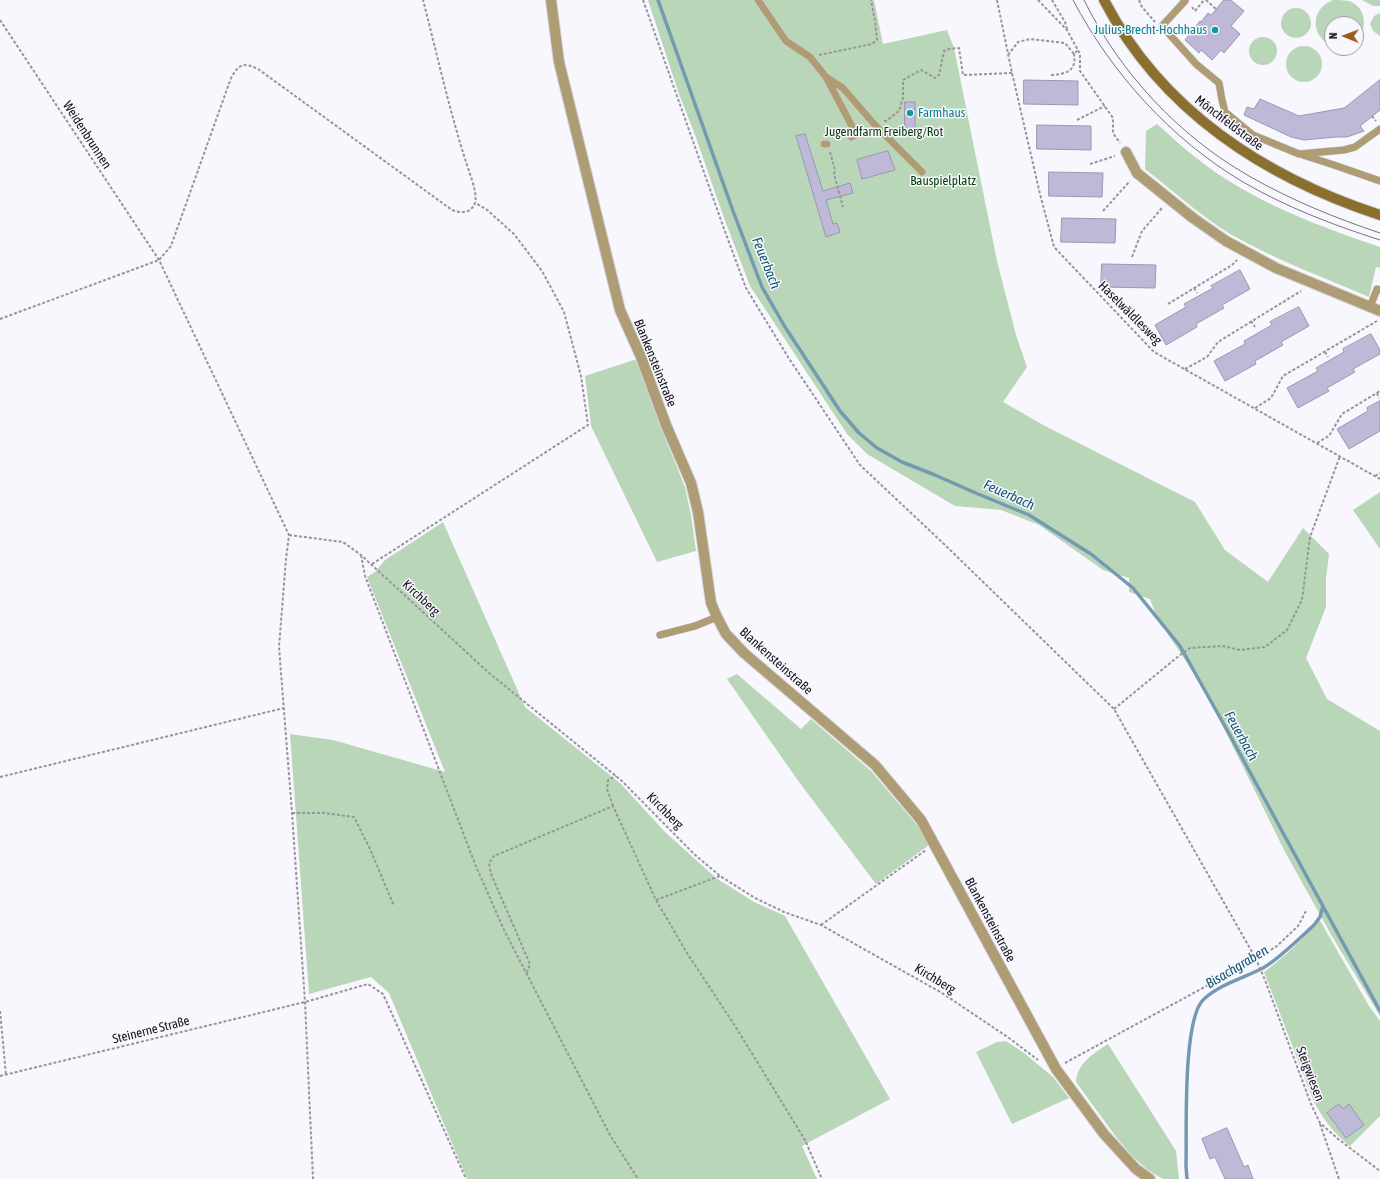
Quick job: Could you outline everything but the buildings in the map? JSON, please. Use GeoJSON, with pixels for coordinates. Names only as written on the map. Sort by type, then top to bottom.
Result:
{"type":"FeatureCollection","features":[{"type":"Feature","properties":{"kind":"main road","name":"Mönchfeldstraße"},"geometry":{"type":"LineString","coordinates":[[1104,0],[1122,32],[1162,83],[1191,112],[1216,132],[1244,152],[1289,178],[1324,194],[1380,215]]}},
{"type":"Feature","properties":{"kind":"street","name":"Blankensteinstraße"},"geometry":{"type":"LineString","coordinates":[[551,0],[558,62],[620,310],[691,483],[698,512],[711,603],[717,617],[726,634],[744,653],[875,765],[921,820],[1056,1068],[1104,1134],[1136,1169],[1150,1179]]}},
{"type":"Feature","properties":{"kind":"street"},"geometry":{"type":"LineString","coordinates":[[1126,152],[1137,173],[1193,218],[1226,242],[1276,268],[1380,311]]}},
{"type":"Feature","properties":{"kind":"lane"},"geometry":{"type":"LineString","coordinates":[[758,0],[786,41],[811,59],[826,77],[855,132],[855,136],[851,137]]}},
{"type":"Feature","properties":{"kind":"lane"},"geometry":{"type":"LineString","coordinates":[[1184,1],[1162,26],[1196,64],[1219,83],[1225,112],[1252,135],[1299,154],[1380,182]]}},
{"type":"Feature","properties":{"kind":"lane"},"geometry":{"type":"LineString","coordinates":[[826,77],[843,88],[874,124],[922,172]]}},
{"type":"Feature","properties":{"kind":"lane"},"geometry":{"type":"LineString","coordinates":[[1299,154],[1344,150],[1355,147],[1380,129]]}},
{"type":"Feature","properties":{"kind":"lane"},"geometry":{"type":"LineString","coordinates":[[1370,307],[1377,289],[1380,290]]}},
{"type":"Feature","properties":{"kind":"lane"},"geometry":{"type":"LineString","coordinates":[[660,635],[695,626],[717,617]]}},
{"type":"Feature","properties":{"kind":"path"},"geometry":{"type":"LineString","coordinates":[[0,319],[158,260],[171,246],[231,78],[236,69],[242,65],[249,65],[258,69],[452,210],[460,213],[467,211],[475,203],[475,193],[461,149],[423,0]]}},
{"type":"Feature","properties":{"kind":"path","name":"Steigwiesen"},"geometry":{"type":"LineString","coordinates":[[643,0],[746,288],[788,357],[860,465],[944,544],[1114,709],[1258,962],[1311,1104],[1320,1123],[1380,1171]]}},
{"type":"Feature","properties":{"kind":"path"},"geometry":{"type":"LineString","coordinates":[[811,59],[872,44],[877,40],[876,21],[871,0]]}},
{"type":"Feature","properties":{"kind":"path","name":"Haselwäldlesweg"},"geometry":{"type":"LineString","coordinates":[[997,0],[1008,56],[1040,194],[1054,247],[1154,352],[1380,479]]}},
{"type":"Feature","properties":{"kind":"path"},"geometry":{"type":"LineString","coordinates":[[1038,0],[1067,30]]}},
{"type":"Feature","properties":{"kind":"path"},"geometry":{"type":"LineString","coordinates":[[1052,0],[1065,22],[1067,30],[1080,54],[1080,71],[1113,118],[1113,133],[1126,152],[1090,164]]}},
{"type":"Feature","properties":{"kind":"path"},"geometry":{"type":"LineString","coordinates":[[1139,0],[1142,8],[1157,25],[1162,26]]}},
{"type":"Feature","properties":{"kind":"path"},"geometry":{"type":"LineString","coordinates":[[1184,1],[1195,11],[1205,0],[1216,9]]}},
{"type":"Feature","properties":{"kind":"path","name":"Weidenbrunnen"},"geometry":{"type":"LineString","coordinates":[[0,20],[158,260],[289,536]]}},
{"type":"Feature","properties":{"kind":"path"},"geometry":{"type":"LineString","coordinates":[[1008,56],[1018,42],[1030,39],[1065,43],[1074,54],[1075,60],[1072,69],[1064,74],[1051,75]]}},
{"type":"Feature","properties":{"kind":"path"},"geometry":{"type":"LineString","coordinates":[[886,121],[899,111],[903,98],[903,80],[921,70],[935,78],[939,76],[944,52],[949,49],[959,48],[963,75],[1012,73]]}},
{"type":"Feature","properties":{"kind":"path"},"geometry":{"type":"LineString","coordinates":[[1074,54],[1078,50]]}},
{"type":"Feature","properties":{"kind":"path"},"geometry":{"type":"LineString","coordinates":[[1077,120],[1105,106]]}},
{"type":"Feature","properties":{"kind":"path"},"geometry":{"type":"LineString","coordinates":[[1103,211],[1137,173]]}},
{"type":"Feature","properties":{"kind":"path"},"geometry":{"type":"LineString","coordinates":[[834,174],[843,207]]}},
{"type":"Feature","properties":{"kind":"path"},"geometry":{"type":"LineString","coordinates":[[1132,258],[1142,231],[1169,199]]}},
{"type":"Feature","properties":{"kind":"path"},"geometry":{"type":"LineString","coordinates":[[372,564],[588,425],[582,376],[564,312],[542,271],[514,234],[486,209],[475,203]]}},
{"type":"Feature","properties":{"kind":"path"},"geometry":{"type":"LineString","coordinates":[[1168,304],[1232,265],[1245,252]]}},
{"type":"Feature","properties":{"kind":"path"},"geometry":{"type":"LineString","coordinates":[[1185,369],[1207,357],[1218,342],[1312,284]]}},
{"type":"Feature","properties":{"kind":"path"},"geometry":{"type":"LineString","coordinates":[[1194,288],[1197,293]]}},
{"type":"Feature","properties":{"kind":"path"},"geometry":{"type":"LineString","coordinates":[[1254,408],[1271,398],[1283,376],[1380,319]]}},
{"type":"Feature","properties":{"kind":"path"},"geometry":{"type":"LineString","coordinates":[[1251,321],[1255,328]]}},
{"type":"Feature","properties":{"kind":"path"},"geometry":{"type":"LineString","coordinates":[[1325,352],[1328,357]]}},
{"type":"Feature","properties":{"kind":"path"},"geometry":{"type":"LineString","coordinates":[[1317,443],[1329,436],[1342,414],[1380,391]]}},
{"type":"Feature","properties":{"kind":"path"},"geometry":{"type":"LineString","coordinates":[[1376,393],[1379,398]]}},
{"type":"Feature","properties":{"kind":"path"},"geometry":{"type":"LineString","coordinates":[[1114,709],[1180,654],[1190,648],[1223,646],[1240,650],[1265,647],[1287,630],[1302,600],[1310,537],[1340,456]]}},
{"type":"Feature","properties":{"kind":"path"},"geometry":{"type":"LineString","coordinates":[[1375,476],[1380,473]]}},
{"type":"Feature","properties":{"kind":"path"},"geometry":{"type":"LineString","coordinates":[[289,536],[279,647],[305,1002],[313,1179]]}},
{"type":"Feature","properties":{"kind":"path","name":"Kirchberg"},"geometry":{"type":"LineString","coordinates":[[289,536],[318,538],[342,542],[361,555],[489,673],[616,776],[694,854],[720,876],[756,898],[784,912],[821,925],[942,993],[1009,1038],[1037,1060],[1056,1068]]}},
{"type":"Feature","properties":{"kind":"path"},"geometry":{"type":"LineString","coordinates":[[361,555],[365,576],[475,864],[505,932],[610,1135],[638,1179]]}},
{"type":"Feature","properties":{"kind":"path"},"geometry":{"type":"LineString","coordinates":[[0,777],[284,708]]}},
{"type":"Feature","properties":{"kind":"path"},"geometry":{"type":"LineString","coordinates":[[616,776],[608,780],[607,789],[613,806],[656,900],[687,953],[737,1029],[805,1140],[822,1179]]}},
{"type":"Feature","properties":{"kind":"path"},"geometry":{"type":"LineString","coordinates":[[527,973],[530,964],[491,874],[489,863],[494,856],[613,806]]}},
{"type":"Feature","properties":{"kind":"path"},"geometry":{"type":"LineString","coordinates":[[292,813],[324,813],[354,817],[370,848],[394,906]]}},
{"type":"Feature","properties":{"kind":"path"},"geometry":{"type":"LineString","coordinates":[[821,925],[935,844]]}},
{"type":"Feature","properties":{"kind":"path"},"geometry":{"type":"LineString","coordinates":[[656,900],[720,876]]}},
{"type":"Feature","properties":{"kind":"path"},"geometry":{"type":"LineString","coordinates":[[1056,1068],[1256,959],[1277,946],[1298,926],[1306,911]]}},
{"type":"Feature","properties":{"kind":"path","name":"Steinerne Straße"},"geometry":{"type":"LineString","coordinates":[[0,1076],[305,1002],[368,984],[383,994],[466,1179]]}},
{"type":"Feature","properties":{"kind":"path"},"geometry":{"type":"LineString","coordinates":[[0,1011],[6,1074]]}},
{"type":"Feature","properties":{"kind":"path"},"geometry":{"type":"LineString","coordinates":[[1320,1123],[1339,1179]]}},
{"type":"Feature","properties":{"kind":"green space"},"geometry":{"type":"Polygon","coordinates":[[[648,0],[874,0],[883,44],[947,30],[954,48],[997,261],[1016,335],[1027,367],[1003,402],[1045,426],[1195,502],[1225,550],[1268,582],[1303,528],[1329,554],[1326,579],[1326,607],[1306,658],[1327,699],[1380,731],[1380,1016],[1333,938],[1285,852],[1204,688],[1157,618],[1150,599],[1129,592],[1129,578],[1103,570],[1039,525],[1001,510],[955,506],[867,454],[847,434],[750,286],[679,94],[648,0]]]}},
{"type":"Feature","properties":{"kind":"green space"},"geometry":{"type":"Polygon","coordinates":[[[1333,0],[1349,1],[1359,8],[1363,16],[1324,16],[1324,41],[1320,36],[1316,23],[1317,16],[1325,4],[1333,0]]]}},
{"type":"Feature","properties":{"kind":"green space"},"geometry":{"type":"Polygon","coordinates":[[[1362,0],[1380,0],[1380,6],[1373,6],[1362,0]]]}},
{"type":"Feature","properties":{"kind":"green space"},"geometry":{"type":"Polygon","coordinates":[[[1296,8],[1302,9],[1310,17],[1310,29],[1302,37],[1296,38],[1290,37],[1282,29],[1281,23],[1282,17],[1290,9],[1296,8]]]}},
{"type":"Feature","properties":{"kind":"green space"},"geometry":{"type":"Polygon","coordinates":[[[1380,13],[1380,36],[1373,31],[1370,24],[1374,16],[1380,13]]]}},
{"type":"Feature","properties":{"kind":"green space"},"geometry":{"type":"Polygon","coordinates":[[[1263,37],[1273,41],[1277,51],[1273,61],[1263,65],[1253,61],[1249,51],[1253,41],[1263,37]]]}},
{"type":"Feature","properties":{"kind":"green space"},"geometry":{"type":"Polygon","coordinates":[[[1308,46],[1317,51],[1321,57],[1321,71],[1317,77],[1308,82],[1300,82],[1291,77],[1287,71],[1286,60],[1291,51],[1297,47],[1308,46]]]}},
{"type":"Feature","properties":{"kind":"green space"},"geometry":{"type":"Polygon","coordinates":[[[1157,124],[1193,156],[1241,188],[1309,221],[1380,247],[1380,268],[1376,267],[1369,297],[1281,260],[1230,234],[1197,211],[1145,169],[1146,131],[1157,124]]]}},
{"type":"Feature","properties":{"kind":"green space"},"geometry":{"type":"Polygon","coordinates":[[[637,359],[661,428],[685,487],[696,551],[657,562],[591,426],[585,376],[637,359]]]}},
{"type":"Feature","properties":{"kind":"green space"},"geometry":{"type":"Polygon","coordinates":[[[1380,492],[1380,549],[1353,510],[1380,492]]]}},
{"type":"Feature","properties":{"kind":"green space"},"geometry":{"type":"Polygon","coordinates":[[[443,522],[525,707],[621,784],[665,832],[716,878],[754,902],[785,916],[890,1099],[802,1146],[817,1179],[467,1179],[389,993],[371,977],[309,994],[290,734],[333,740],[445,772],[367,577],[375,572],[385,560],[443,522]]]}},
{"type":"Feature","properties":{"kind":"green space"},"geometry":{"type":"Polygon","coordinates":[[[737,674],[801,729],[811,719],[871,771],[917,825],[929,845],[876,884],[799,782],[727,679],[737,674]]]}},
{"type":"Feature","properties":{"kind":"green space"},"geometry":{"type":"Polygon","coordinates":[[[1318,917],[1369,1006],[1380,1021],[1380,1116],[1350,1146],[1330,1126],[1314,1102],[1264,972],[1301,940],[1318,917]]]}},
{"type":"Feature","properties":{"kind":"green space"},"geometry":{"type":"Polygon","coordinates":[[[1006,1041],[1024,1053],[1053,1077],[1069,1098],[1012,1124],[976,1052],[997,1042],[1006,1041]]]}},
{"type":"Feature","properties":{"kind":"green space"},"geometry":{"type":"Polygon","coordinates":[[[1108,1044],[1176,1151],[1179,1179],[1163,1179],[1148,1170],[1132,1156],[1116,1137],[1076,1082],[1079,1069],[1087,1059],[1108,1044]]]}},
{"type":"Feature","properties":{"kind":"waterway","name":"Feuerbach"},"geometry":{"type":"LineString","coordinates":[[658,0],[733,211],[762,287],[785,327],[840,411],[859,433],[877,448],[902,462],[1029,515],[1091,554],[1133,588],[1180,646],[1380,1011]]}},
{"type":"Feature","properties":{"kind":"waterway","name":"Bisachgraben"},"geometry":{"type":"LineString","coordinates":[[1187,1179],[1187,1078],[1192,1029],[1197,1010],[1204,999],[1217,989],[1263,968],[1282,954],[1314,925],[1320,917],[1323,906]]}},
{"type":"Feature","properties":{"kind":"tram line"},"geometry":{"type":"LineString","coordinates":[[1073,0],[1106,54],[1125,79],[1146,103],[1192,146],[1243,182],[1276,200],[1327,222],[1380,240]]}},
{"type":"Feature","properties":{"kind":"tram line"},"geometry":{"type":"LineString","coordinates":[[1084,0],[1115,53],[1134,77],[1154,100],[1199,142],[1223,160],[1281,193],[1330,215],[1380,233]]}},
{"type":"Feature","properties":{"kind":"place","name":"Julius-Brecht-Hochhaus"},"geometry":{"type":"Point","coordinates":[1215,30]}},
{"type":"Feature","properties":{"kind":"place","name":"Farmhaus"},"geometry":{"type":"Point","coordinates":[910,113]}},
{"type":"Feature","properties":{"kind":"park label","name":"Jugendfarm Freiberg/Rot"},"geometry":{"type":"Point","coordinates":[884,132]}},
{"type":"Feature","properties":{"kind":"park label","name":"Bauspielplatz"},"geometry":{"type":"Point","coordinates":[943,181]}}]}
